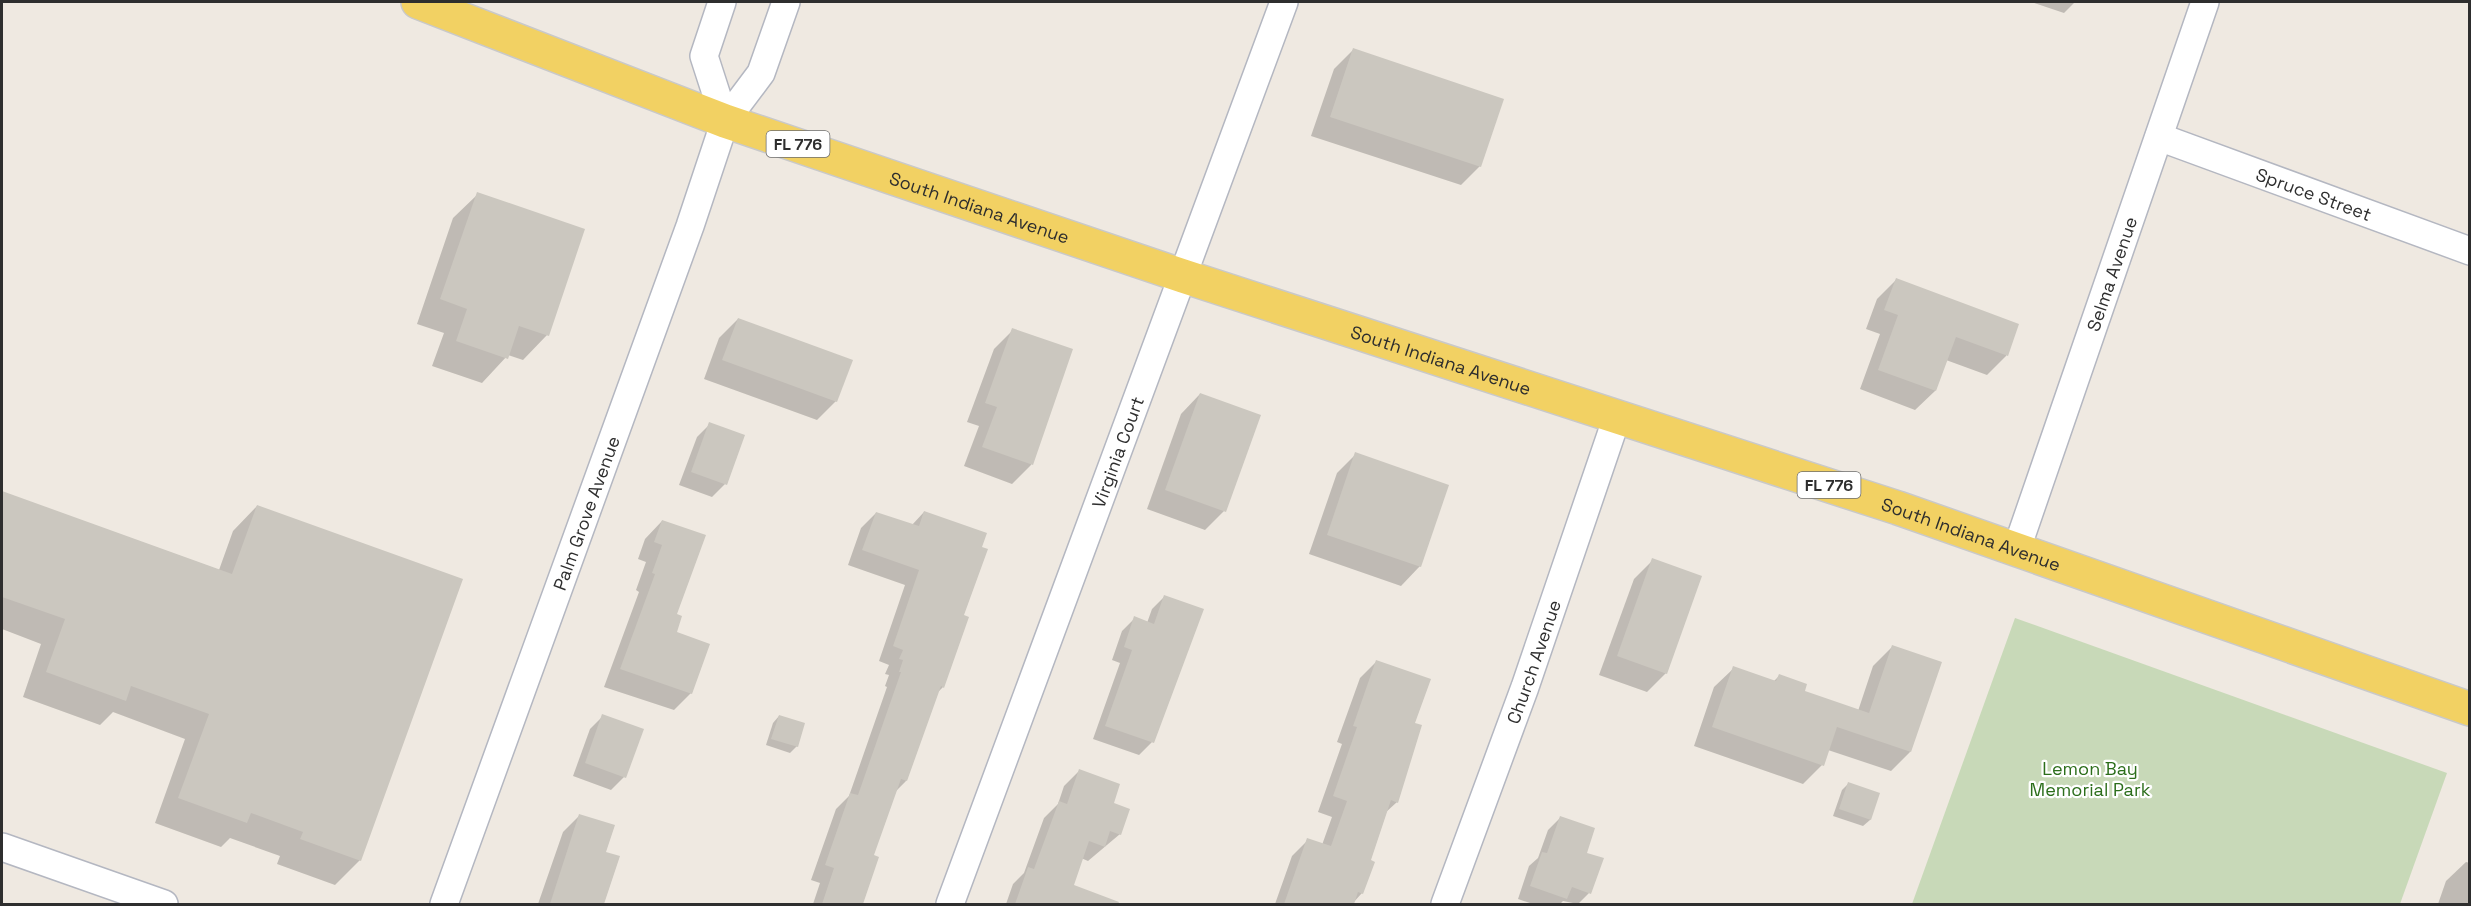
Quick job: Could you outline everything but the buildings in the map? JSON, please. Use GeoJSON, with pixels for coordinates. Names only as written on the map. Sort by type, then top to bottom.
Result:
{"type":"FeatureCollection","features":[{"type":"Feature","properties":{"kind":"main road","name":"South Indiana Avenue"},"geometry":{"type":"LineString","coordinates":[[418,2],[725,120],[1183,276],[2017,548],[2469,709]]}},
{"type":"Feature","properties":{"kind":"street"},"geometry":{"type":"LineString","coordinates":[[722,2],[704,56],[725,120]]}},
{"type":"Feature","properties":{"kind":"street","name":"Palm Grove Avenue"},"geometry":{"type":"LineString","coordinates":[[444,904],[682,248],[725,120],[761,73],[786,2]]}},
{"type":"Feature","properties":{"kind":"street","name":"Virginia Court"},"geometry":{"type":"LineString","coordinates":[[950,904],[1284,2]]}},
{"type":"Feature","properties":{"kind":"street","name":"Selma Avenue"},"geometry":{"type":"LineString","coordinates":[[2017,548],[2205,2]]}},
{"type":"Feature","properties":{"kind":"street","name":"Spruce Street"},"geometry":{"type":"LineString","coordinates":[[2159,137],[2469,251]]}},
{"type":"Feature","properties":{"kind":"street","name":"Church Avenue"},"geometry":{"type":"LineString","coordinates":[[1445,904],[1525,687],[1617,417]]}},
{"type":"Feature","properties":{"kind":"street"},"geometry":{"type":"LineString","coordinates":[[2,847],[164,904]]}},
{"type":"Feature","properties":{"kind":"green space","name":"Lemon Bay Memorial Park"},"geometry":{"type":"Polygon","coordinates":[[[2015,618],[2447,773],[2400,904],[1912,904],[2015,618]]]}}]}
